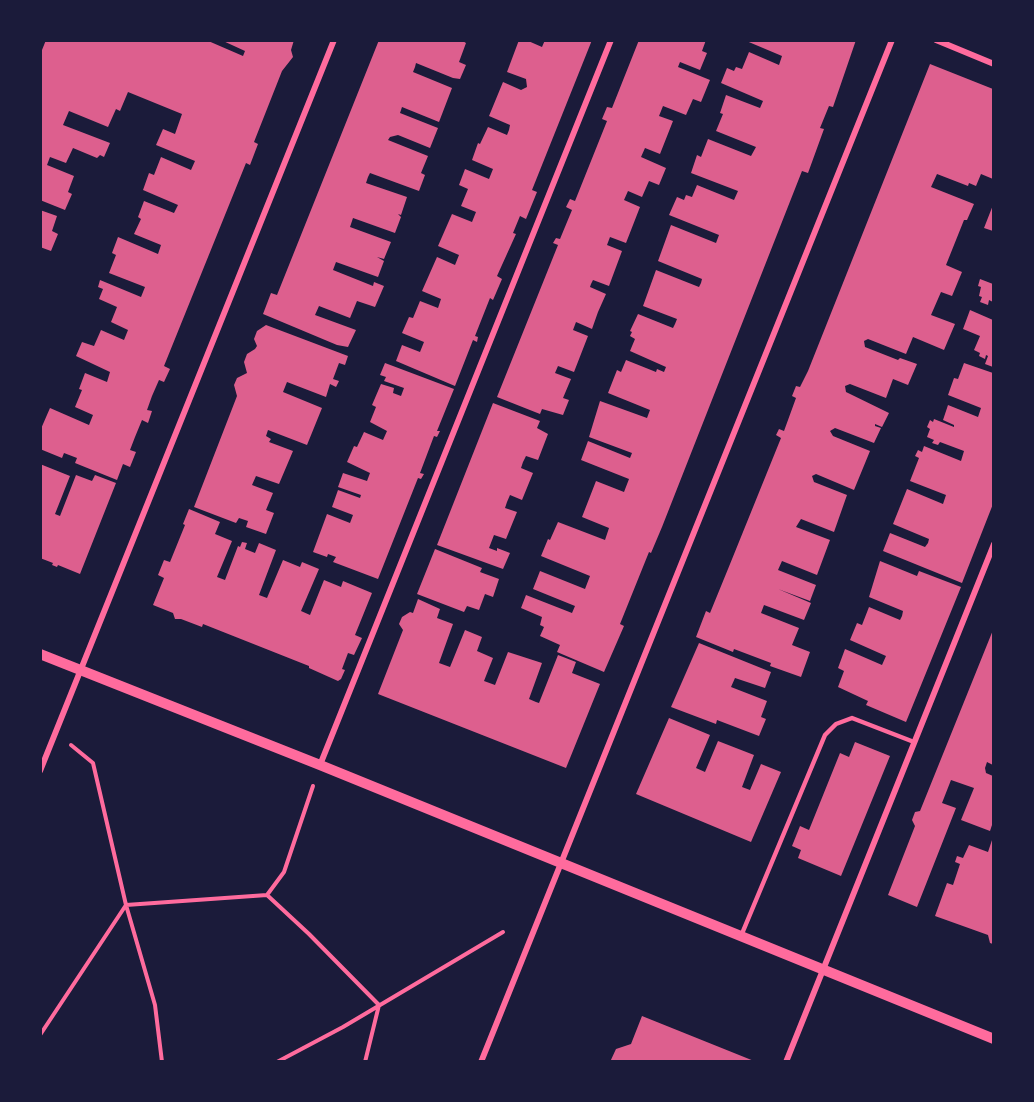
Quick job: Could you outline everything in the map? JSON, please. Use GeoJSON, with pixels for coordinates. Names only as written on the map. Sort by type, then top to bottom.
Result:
{"type":"FeatureCollection","features":[{"type":"Feature","properties":{"kind":"street"},"geometry":{"type":"LineString","coordinates":[[40,771],[334,40]]}},
{"type":"Feature","properties":{"kind":"street"},"geometry":{"type":"LineString","coordinates":[[320,765],[611,40]]}},
{"type":"Feature","properties":{"kind":"street"},"geometry":{"type":"LineString","coordinates":[[482,1062],[892,40]]}},
{"type":"Feature","properties":{"kind":"street"},"geometry":{"type":"LineString","coordinates":[[936,40],[993,64]]}},
{"type":"Feature","properties":{"kind":"street"},"geometry":{"type":"LineString","coordinates":[[786,1062],[993,544]]}},
{"type":"Feature","properties":{"kind":"street"},"geometry":{"type":"LineString","coordinates":[[40,654],[320,765],[993,1039]]}},
{"type":"Feature","properties":{"kind":"lane"},"geometry":{"type":"LineString","coordinates":[[741,936],[825,735],[836,724],[852,718],[914,741]]}},
{"type":"Feature","properties":{"kind":"path"},"geometry":{"type":"LineString","coordinates":[[56,733],[93,763],[126,905],[155,1005],[162,1062]]}},
{"type":"Feature","properties":{"kind":"path"},"geometry":{"type":"LineString","coordinates":[[267,895],[284,872],[320,765]]}},
{"type":"Feature","properties":{"kind":"path"},"geometry":{"type":"LineString","coordinates":[[126,905],[267,895],[379,1005]]}},
{"type":"Feature","properties":{"kind":"path"},"geometry":{"type":"LineString","coordinates":[[40,1035],[126,905]]}},
{"type":"Feature","properties":{"kind":"path"},"geometry":{"type":"LineString","coordinates":[[277,1062],[343,1027],[503,932]]}},
{"type":"Feature","properties":{"kind":"path"},"geometry":{"type":"LineString","coordinates":[[365,1062],[379,1005]]}},
{"type":"Feature","properties":{"kind":"building"},"geometry":{"type":"Polygon","coordinates":[[[46,40],[206,40],[243,56],[245,51],[221,40],[294,40],[291,50],[293,57],[282,71],[254,142],[258,144],[250,165],[246,163],[164,366],[170,369],[164,382],[159,380],[152,396],[147,410],[152,411],[148,423],[142,420],[135,437],[130,450],[136,452],[130,467],[123,464],[117,480],[75,463],[77,458],[64,453],[62,458],[40,449],[40,431],[50,408],[89,425],[93,415],[75,407],[82,390],[79,389],[85,373],[107,382],[110,372],[76,356],[82,342],[94,346],[101,330],[124,340],[128,330],[111,322],[117,307],[99,299],[103,289],[98,287],[100,280],[141,297],[145,287],[109,273],[116,255],[112,253],[118,237],[158,254],[161,245],[134,234],[141,219],[138,217],[144,201],[174,213],[178,205],[143,190],[149,173],[154,175],[161,157],[191,170],[195,161],[156,145],[163,129],[175,134],[182,114],[128,92],[120,111],[116,109],[108,127],[69,111],[63,125],[110,143],[104,157],[100,155],[97,158],[73,148],[66,163],[50,157],[47,165],[74,176],[68,192],[72,194],[65,210],[40,200],[40,55],[46,40]]]}},
{"type":"Feature","properties":{"kind":"building"},"geometry":{"type":"Polygon","coordinates":[[[379,40],[461,40],[466,43],[459,62],[466,65],[460,79],[416,63],[413,72],[452,88],[439,122],[402,107],[400,113],[438,128],[430,148],[398,135],[388,140],[428,156],[421,173],[425,175],[419,191],[370,173],[368,177],[366,183],[407,197],[401,215],[398,214],[401,217],[395,233],[353,218],[350,227],[391,242],[384,259],[377,257],[384,261],[378,277],[336,262],[333,270],[373,286],[374,282],[384,286],[375,307],[357,301],[350,318],[319,306],[315,315],[356,330],[348,347],[337,345],[263,314],[271,293],[277,295],[379,40]]]}},
{"type":"Feature","properties":{"kind":"building"},"geometry":{"type":"Polygon","coordinates":[[[519,40],[526,40],[542,47],[545,40],[592,40],[532,190],[537,192],[526,219],[520,216],[513,233],[516,234],[497,276],[502,279],[493,300],[490,298],[475,336],[478,337],[477,342],[473,340],[455,386],[396,361],[402,345],[420,352],[424,342],[402,333],[409,317],[413,318],[420,301],[438,308],[441,299],[422,291],[437,257],[455,265],[459,255],[438,246],[452,214],[472,222],[476,212],[461,206],[468,189],[459,185],[465,169],[489,179],[493,169],[472,160],[478,143],[480,144],[488,127],[507,135],[509,130],[510,125],[489,116],[503,82],[521,90],[527,87],[526,79],[507,72],[519,40]]]}},
{"type":"Feature","properties":{"kind":"building"},"geometry":{"type":"Polygon","coordinates":[[[639,40],[706,40],[702,51],[707,53],[700,70],[680,62],[678,67],[710,80],[701,102],[693,99],[686,115],[663,106],[659,116],[673,121],[660,154],[645,148],[641,157],[666,168],[659,185],[649,181],[642,197],[628,191],[624,200],[640,207],[626,243],[610,237],[607,245],[622,251],[609,286],[593,280],[591,284],[590,287],[606,294],[592,329],[576,322],[573,330],[588,336],[574,372],[558,366],[555,373],[571,379],[563,398],[569,400],[563,415],[542,409],[540,414],[497,397],[558,245],[553,243],[556,238],[560,239],[572,210],[566,207],[570,199],[575,201],[607,121],[602,119],[607,107],[612,108],[639,40]]]}},
{"type":"Feature","properties":{"kind":"building"},"geometry":{"type":"Polygon","coordinates":[[[744,40],[856,40],[833,107],[829,106],[820,128],[824,129],[808,173],[802,171],[662,527],[651,553],[649,552],[620,624],[624,626],[604,672],[557,652],[560,645],[540,636],[544,627],[540,625],[542,617],[521,608],[526,595],[572,613],[575,606],[533,589],[540,571],[585,589],[590,576],[541,556],[548,539],[550,540],[558,522],[605,540],[609,528],[582,517],[596,481],[624,492],[629,479],[581,460],[588,441],[630,458],[632,453],[589,437],[600,401],[647,418],[650,410],[608,393],[617,370],[621,372],[626,360],[656,372],[657,369],[664,372],[666,367],[630,351],[635,339],[630,336],[632,332],[630,331],[638,314],[673,328],[677,319],[643,306],[656,270],[699,287],[701,283],[702,279],[658,261],[671,225],[716,243],[719,235],[669,215],[677,197],[684,200],[686,195],[692,197],[697,185],[734,200],[738,191],[691,173],[697,155],[701,157],[708,139],[751,156],[756,147],[716,131],[723,114],[720,113],[726,95],[760,108],[763,101],[721,83],[727,68],[734,71],[736,67],[742,69],[749,52],[779,65],[782,56],[744,40]]]}},
{"type":"Feature","properties":{"kind":"building"},"geometry":{"type":"Polygon","coordinates":[[[930,64],[993,89],[993,179],[981,174],[976,186],[969,183],[968,186],[937,174],[931,187],[974,204],[967,220],[964,220],[946,265],[962,272],[952,296],[941,292],[931,315],[955,324],[944,350],[913,337],[906,354],[868,339],[864,341],[865,347],[898,360],[900,358],[917,364],[908,385],[893,379],[886,398],[850,384],[845,386],[846,392],[889,413],[882,427],[875,424],[881,428],[874,443],[835,428],[830,431],[833,436],[870,451],[854,490],[816,474],[812,476],[814,482],[847,495],[834,532],[801,519],[796,527],[830,540],[817,575],[782,561],[778,570],[816,585],[810,601],[778,589],[811,603],[804,620],[764,605],[761,613],[799,628],[792,645],[810,652],[801,677],[770,666],[771,663],[734,649],[733,652],[696,637],[706,611],[710,613],[728,569],[781,438],[776,435],[779,429],[784,431],[796,398],[792,396],[796,386],[800,387],[808,371],[930,64]]]}},
{"type":"Feature","properties":{"kind":"building"},"geometry":{"type":"Polygon","coordinates":[[[993,205],[993,231],[984,228],[993,205]]]}},
{"type":"Feature","properties":{"kind":"building"},"geometry":{"type":"Polygon","coordinates":[[[40,210],[57,216],[52,231],[58,234],[51,251],[40,247],[40,210]]]}},
{"type":"Feature","properties":{"kind":"building"},"geometry":{"type":"Polygon","coordinates":[[[980,279],[993,284],[993,302],[989,300],[988,305],[980,302],[981,287],[978,286],[980,279]]]}},
{"type":"Feature","properties":{"kind":"building"},"geometry":{"type":"Polygon","coordinates":[[[970,310],[993,320],[993,367],[985,364],[988,356],[986,355],[985,359],[974,350],[980,336],[963,329],[970,310]]]}},
{"type":"Feature","properties":{"kind":"building"},"geometry":{"type":"Polygon","coordinates":[[[266,325],[348,356],[345,365],[339,363],[333,379],[339,381],[336,387],[330,384],[326,397],[287,382],[283,392],[322,408],[307,445],[268,430],[266,436],[271,439],[269,442],[293,451],[279,484],[256,476],[252,485],[273,493],[266,510],[274,513],[266,534],[246,527],[248,521],[239,518],[236,523],[194,507],[237,396],[234,385],[237,378],[247,373],[244,362],[247,354],[257,346],[254,339],[257,331],[266,325]]]}},
{"type":"Feature","properties":{"kind":"building"},"geometry":{"type":"Polygon","coordinates":[[[385,363],[454,389],[437,431],[440,431],[437,437],[434,436],[420,473],[424,474],[421,479],[418,478],[378,579],[333,562],[336,557],[328,554],[327,557],[313,552],[327,514],[350,523],[353,515],[332,507],[338,490],[360,498],[361,495],[338,487],[343,473],[367,481],[370,473],[347,462],[364,432],[383,440],[387,431],[370,422],[376,407],[372,405],[381,384],[394,388],[393,393],[401,396],[404,388],[384,381],[386,377],[380,375],[385,363]]]}},
{"type":"Feature","properties":{"kind":"building"},"geometry":{"type":"Polygon","coordinates":[[[964,363],[993,373],[993,504],[962,583],[883,551],[890,533],[925,547],[928,543],[929,539],[893,524],[907,489],[943,504],[946,495],[910,481],[919,458],[915,456],[918,450],[922,452],[924,446],[961,461],[964,451],[940,442],[938,445],[932,443],[934,440],[927,437],[930,429],[927,427],[930,420],[933,422],[934,419],[954,427],[943,420],[948,405],[978,417],[981,408],[948,395],[954,378],[958,379],[964,363]]]}},
{"type":"Feature","properties":{"kind":"building"},"geometry":{"type":"Polygon","coordinates":[[[493,403],[540,421],[537,428],[548,434],[538,460],[526,456],[523,462],[521,468],[533,473],[522,500],[510,495],[507,502],[505,508],[517,512],[506,539],[494,535],[489,548],[497,551],[497,548],[510,553],[503,569],[437,545],[493,403]]]}},
{"type":"Feature","properties":{"kind":"building"},"geometry":{"type":"Polygon","coordinates":[[[40,464],[70,476],[55,514],[60,516],[76,475],[92,481],[95,475],[116,483],[80,574],[58,565],[57,567],[52,565],[53,563],[40,558],[40,464]]]}},
{"type":"Feature","properties":{"kind":"building"},"geometry":{"type":"Polygon","coordinates":[[[189,509],[220,522],[215,534],[232,541],[217,577],[225,580],[238,546],[240,547],[242,542],[247,543],[245,549],[255,553],[259,543],[276,550],[259,595],[267,598],[283,560],[300,567],[302,562],[319,569],[301,611],[310,615],[324,580],[341,587],[343,581],[372,593],[355,635],[362,638],[354,655],[348,653],[341,679],[338,681],[309,666],[203,624],[202,627],[175,619],[173,613],[153,605],[164,578],[158,575],[164,560],[170,562],[189,509]]]}},
{"type":"Feature","properties":{"kind":"building"},"geometry":{"type":"Polygon","coordinates":[[[435,549],[482,568],[480,572],[499,579],[493,597],[485,594],[479,610],[467,606],[464,612],[417,594],[435,549]]]}},
{"type":"Feature","properties":{"kind":"building"},"geometry":{"type":"Polygon","coordinates":[[[880,561],[917,576],[919,571],[961,587],[906,722],[866,705],[868,701],[838,687],[844,671],[838,668],[845,649],[882,665],[886,656],[850,640],[857,623],[862,625],[869,607],[900,620],[902,616],[903,611],[869,597],[880,561]]]}},
{"type":"Feature","properties":{"kind":"building"},"geometry":{"type":"Polygon","coordinates":[[[418,599],[440,609],[437,618],[453,624],[439,663],[450,667],[465,630],[482,637],[477,651],[493,658],[484,681],[495,685],[508,652],[542,663],[529,699],[536,702],[539,703],[558,655],[576,662],[572,673],[600,684],[566,768],[378,694],[403,630],[399,624],[402,617],[410,612],[413,613],[418,599]]]}},
{"type":"Feature","properties":{"kind":"building"},"geometry":{"type":"Polygon","coordinates":[[[993,630],[993,765],[987,762],[985,768],[986,773],[993,776],[993,822],[990,831],[961,820],[974,788],[951,780],[942,803],[956,808],[917,907],[888,895],[915,826],[912,820],[915,812],[920,811],[993,630]]]}},
{"type":"Feature","properties":{"kind":"building"},"geometry":{"type":"Polygon","coordinates":[[[699,643],[771,672],[765,688],[735,678],[731,687],[767,701],[761,717],[766,719],[759,736],[717,720],[716,724],[671,707],[699,643]]]}},
{"type":"Feature","properties":{"kind":"building"},"geometry":{"type":"Polygon","coordinates":[[[669,718],[710,735],[696,768],[705,772],[718,741],[754,755],[742,787],[750,790],[761,764],[781,772],[751,842],[636,794],[669,718]]]}},
{"type":"Feature","properties":{"kind":"building"},"geometry":{"type":"Polygon","coordinates":[[[855,742],[890,756],[841,876],[798,858],[801,850],[792,846],[800,826],[809,830],[840,753],[849,757],[855,742]]]}},
{"type":"Feature","properties":{"kind":"building"},"geometry":{"type":"Polygon","coordinates":[[[993,837],[993,944],[990,943],[988,935],[935,916],[947,883],[953,885],[960,864],[955,862],[957,856],[963,858],[969,845],[988,852],[993,837]]]}},
{"type":"Feature","properties":{"kind":"building"},"geometry":{"type":"Polygon","coordinates":[[[642,1016],[754,1062],[610,1062],[616,1049],[631,1044],[642,1016]]]}}]}
